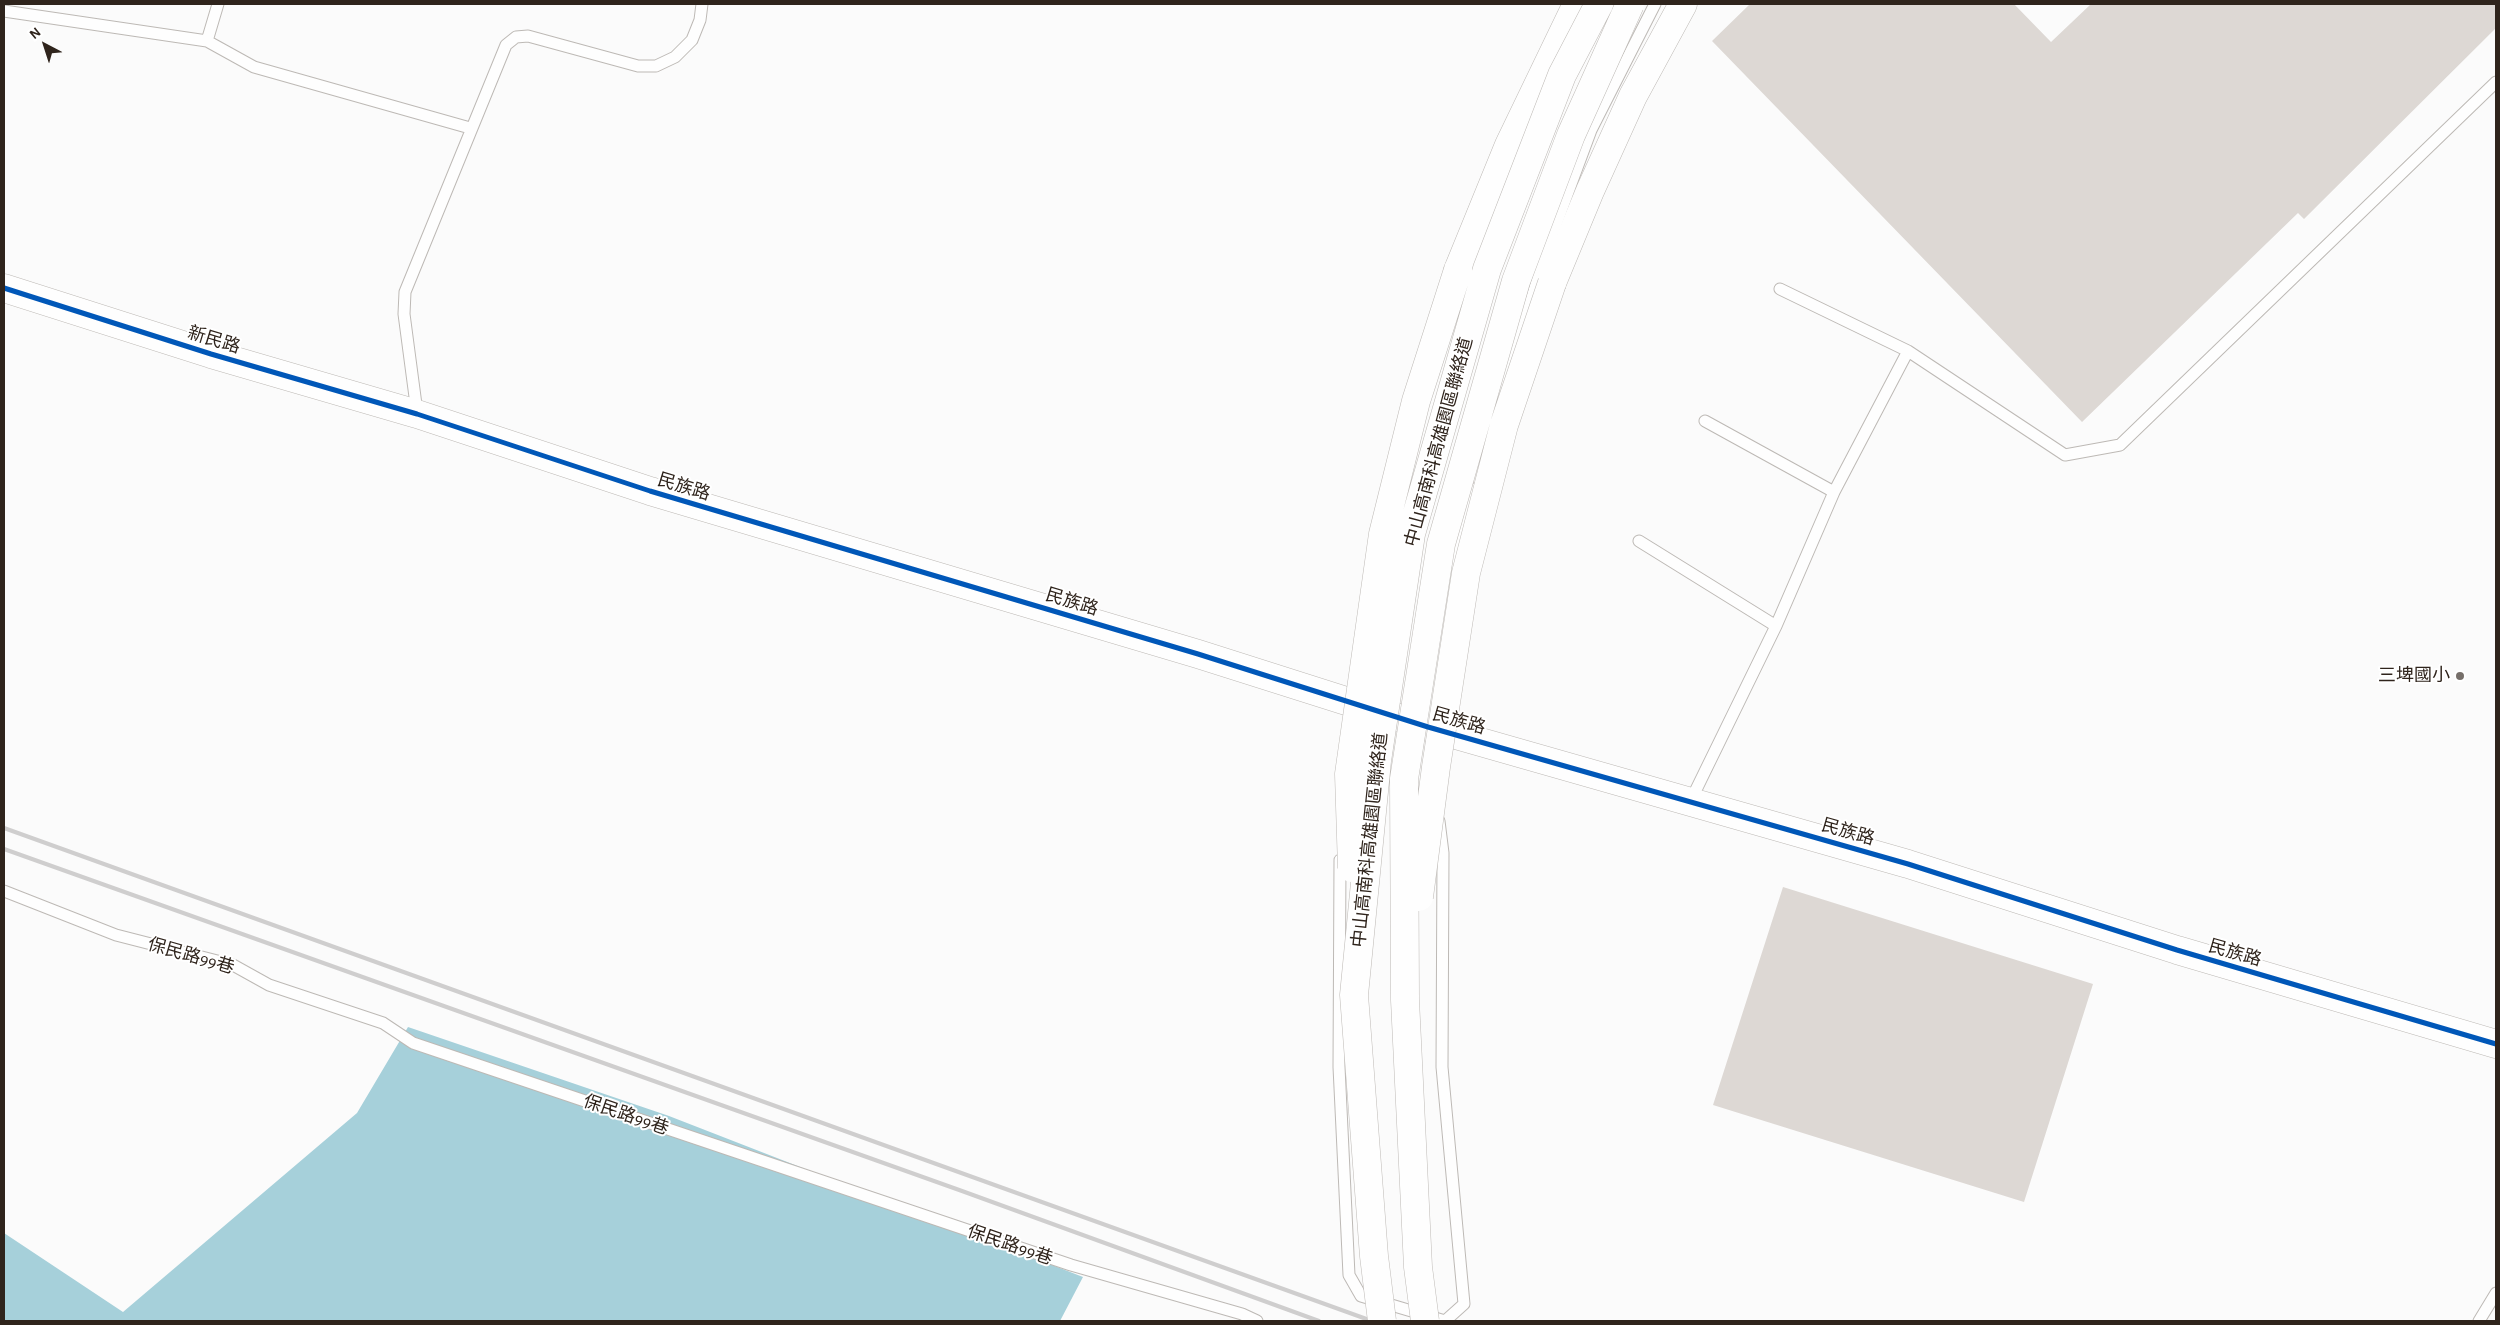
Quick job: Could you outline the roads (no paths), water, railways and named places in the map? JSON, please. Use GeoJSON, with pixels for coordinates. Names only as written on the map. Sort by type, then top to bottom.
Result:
{"type":"FeatureCollection","features":[{"type":"Feature","properties":{"kind":"main road"},"geometry":{"type":"LineString","coordinates":[[1354,995],[1349,774],[1380,553],[1416,401],[1458,270],[1509,145],[1577,4]]}},
{"type":"Feature","properties":{"kind":"main road","name":"中山高南科高雄園區聯絡道"},"geometry":{"type":"LineString","coordinates":[[1382,1321],[1374,1256],[1354,995],[1377,761],[1411,534],[1487,269],[1562,75],[1598,4]]}},
{"type":"Feature","properties":{"kind":"main road","name":"中山高南科高雄園區聯絡道"},"geometry":{"type":"LineString","coordinates":[[1425,1321],[1418,1267],[1405,1000],[1404,779],[1441,544],[1516,282],[1571,136],[1630,4]]}},
{"type":"Feature","properties":{"kind":"main road"},"geometry":{"type":"LineString","coordinates":[[1405,1000],[1436,767],[1466,573],[1504,425],[1552,284],[1590,191],[1634,96],[1684,4]]}},
{"type":"Feature","properties":{"kind":"main road","name":"新民路"},"geometry":{"type":"LineString","coordinates":[[4,288],[211,354],[417,414]]}},
{"type":"Feature","properties":{"kind":"main road","name":"民族路"},"geometry":{"type":"LineString","coordinates":[[417,414],[650,491],[1372,704],[1428,727],[1691,800],[1908,864],[2177,950],[2496,1044]]}},
{"type":"Feature","properties":{"kind":"lane"},"geometry":{"type":"LineString","coordinates":[[207,41],[218,4]]}},
{"type":"Feature","properties":{"kind":"lane"},"geometry":{"type":"LineString","coordinates":[[417,414],[404,314],[405,292],[499,56],[506,45],[516,37],[528,36],[638,66],[656,66],[676,57],[692,40],[700,20],[702,4]]}},
{"type":"Feature","properties":{"kind":"lane"},"geometry":{"type":"LineString","coordinates":[[1380,661],[1412,491],[1468,294],[1546,111],[1598,4]]}},
{"type":"Feature","properties":{"kind":"lane"},"geometry":{"type":"LineString","coordinates":[[1492,422],[1552,234],[1592,130],[1655,4]]}},
{"type":"Feature","properties":{"kind":"lane"},"geometry":{"type":"LineString","coordinates":[[4,11],[207,41],[254,67],[470,128]]}},
{"type":"Feature","properties":{"kind":"lane"},"geometry":{"type":"LineString","coordinates":[[1780,289],[1908,351],[2065,455],[2120,445],[2496,82]]}},
{"type":"Feature","properties":{"kind":"lane"},"geometry":{"type":"LineString","coordinates":[[1691,800],[1776,626],[1834,492],[1908,351]]}},
{"type":"Feature","properties":{"kind":"lane"},"geometry":{"type":"LineString","coordinates":[[1705,421],[1834,492]]}},
{"type":"Feature","properties":{"kind":"lane"},"geometry":{"type":"LineString","coordinates":[[1372,704],[1340,836],[1339,1067],[1349,1275],[1360,1296],[1445,1321],[1464,1304],[1442,1067],[1443,853],[1428,727],[1452,566],[1476,480]]}},
{"type":"Feature","properties":{"kind":"lane"},"geometry":{"type":"LineString","coordinates":[[1639,541],[1776,626]]}},
{"type":"Feature","properties":{"kind":"lane","name":"保民路99巷"},"geometry":{"type":"LineString","coordinates":[[4,891],[116,935],[234,965],[269,985],[383,1023],[413,1043],[1071,1265],[1242,1314],[1257,1321]]}},
{"type":"Feature","properties":{"kind":"lane"},"geometry":{"type":"LineString","coordinates":[[2479,1321],[2496,1293]]}},
{"type":"Feature","properties":{"kind":"water"},"geometry":{"type":"Polygon","coordinates":[[[408,1027],[669,1116],[1083,1277],[1060,1321],[4,1321],[4,1233],[123,1312],[357,1113],[408,1027]]]}},
{"type":"Feature","properties":{"kind":"railway"},"geometry":{"type":"LineString","coordinates":[[4,828],[1372,1321]]}},
{"type":"Feature","properties":{"kind":"railway"},"geometry":{"type":"LineString","coordinates":[[4,849],[962,1191],[1319,1321]]}},
{"type":"Feature","properties":{"kind":"place","name":"三埤國小"},"geometry":{"type":"Point","coordinates":[2460,676]}}]}
